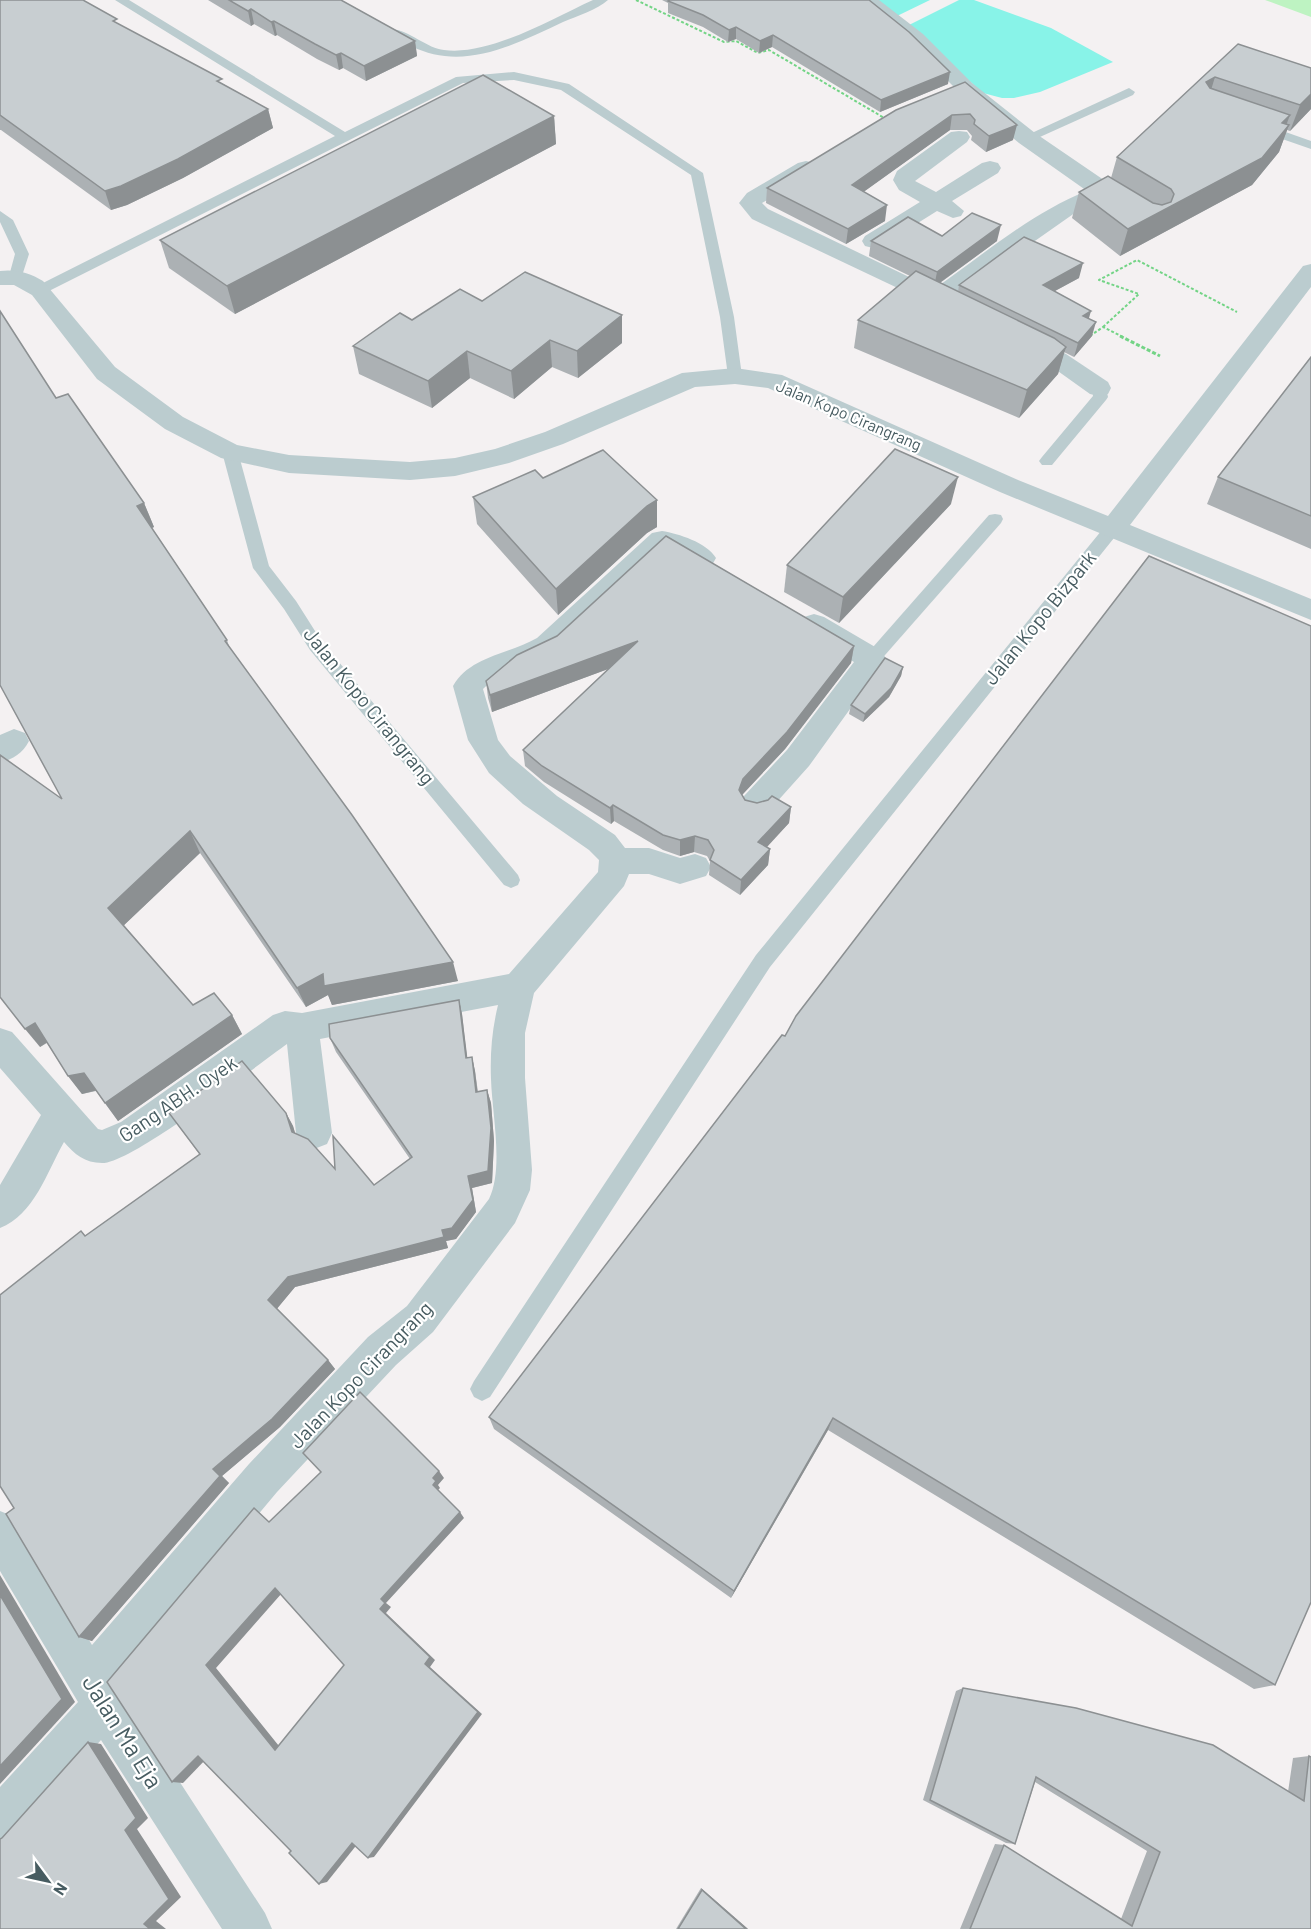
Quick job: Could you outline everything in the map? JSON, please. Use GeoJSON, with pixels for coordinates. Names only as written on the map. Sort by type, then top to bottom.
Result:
{"type":"FeatureCollection","features":[{"type":"Feature","properties":{"kind":"street"},"geometry":{"type":"LineString","coordinates":[[867,0],[916,38],[965,87],[1027,138],[1103,192],[1153,222]]}},
{"type":"Feature","properties":{"kind":"street"},"geometry":{"type":"LineString","coordinates":[[886,119],[965,87]]}},
{"type":"Feature","properties":{"kind":"street"},"geometry":{"type":"LineString","coordinates":[[957,213],[907,185],[905,176],[959,137]]}},
{"type":"Feature","properties":{"kind":"street"},"geometry":{"type":"LineString","coordinates":[[825,157],[750,203],[760,214],[958,309]]}},
{"type":"Feature","properties":{"kind":"street"},"geometry":{"type":"LineString","coordinates":[[848,256],[990,168]]}},
{"type":"Feature","properties":{"kind":"street"},"geometry":{"type":"LineString","coordinates":[[936,299],[1052,217],[1071,205],[1103,192]]}},
{"type":"Feature","properties":{"kind":"street","name":"Jalan Kopo Bizpark"},"geometry":{"type":"LineString","coordinates":[[1112,529],[1311,271]]}},
{"type":"Feature","properties":{"kind":"street","name":"Jalan Kopo Cirangrang"},"geometry":{"type":"LineString","coordinates":[[8,277],[27,280],[40,290],[106,373],[174,423],[230,452],[289,464],[410,471],[455,467],[500,457],[555,438],[691,379],[735,376],[773,381],[1112,529],[1311,610]]}},
{"type":"Feature","properties":{"kind":"street"},"geometry":{"type":"LineString","coordinates":[[1005,333],[1057,359],[1099,388]]}},
{"type":"Feature","properties":{"kind":"street"},"geometry":{"type":"LineString","coordinates":[[694,867],[680,871],[649,861],[614,869],[611,852],[599,840],[558,813],[496,761],[483,739],[468,686],[485,670],[534,654],[547,645],[663,540],[672,542],[727,572]]}},
{"type":"Feature","properties":{"kind":"street"},"geometry":{"type":"LineString","coordinates":[[755,805],[798,758],[872,659],[794,612]]}},
{"type":"Feature","properties":{"kind":"street","name":"Jalan Kopo Cirangrang"},"geometry":{"type":"LineString","coordinates":[[0,1820],[263,1478],[382,1351],[420,1319],[502,1211],[512,1190],[514,1170],[508,1078],[508,1032],[519,987],[614,869]]}},
{"type":"Feature","properties":{"kind":"street"},"geometry":{"type":"LineString","coordinates":[[314,1133],[294,1027],[519,987]]}},
{"type":"Feature","properties":{"kind":"street","name":"Gang ABH. Oyek"},"geometry":{"type":"LineString","coordinates":[[0,1043],[88,1144],[104,1147],[134,1133],[294,1027]]}},
{"type":"Feature","properties":{"kind":"street"},"geometry":{"type":"LineString","coordinates":[[0,1211],[17,1193],[60,1114]]}},
{"type":"Feature","properties":{"kind":"street","name":"Jalan Ma Eja"},"geometry":{"type":"LineString","coordinates":[[0,1532],[97,1693],[249,1929]]}},
{"type":"Feature","properties":{"kind":"lane"},"geometry":{"type":"LineString","coordinates":[[121,0],[345,137]]}},
{"type":"Feature","properties":{"kind":"lane"},"geometry":{"type":"LineString","coordinates":[[384,27],[441,54],[462,56],[513,39],[602,0]]}},
{"type":"Feature","properties":{"kind":"lane"},"geometry":{"type":"LineString","coordinates":[[40,290],[460,80],[514,76],[565,87],[697,172],[727,316],[735,376]]}},
{"type":"Feature","properties":{"kind":"lane"},"geometry":{"type":"LineString","coordinates":[[1027,138],[1129,92]]}},
{"type":"Feature","properties":{"kind":"lane"},"geometry":{"type":"LineString","coordinates":[[1250,124],[1311,145]]}},
{"type":"Feature","properties":{"kind":"lane","name":"Jalan Kopo Cirangrang"},"geometry":{"type":"LineString","coordinates":[[0,215],[6,220],[22,255],[8,277]]}},
{"type":"Feature","properties":{"kind":"lane"},"geometry":{"type":"LineString","coordinates":[[1047,460],[1101,397],[1099,388]]}},
{"type":"Feature","properties":{"kind":"lane","name":"Jalan Kopo Cirangrang"},"geometry":{"type":"LineString","coordinates":[[230,452],[261,568],[290,605],[316,646],[511,880]]}},
{"type":"Feature","properties":{"kind":"lane"},"geometry":{"type":"LineString","coordinates":[[872,659],[995,519]]}},
{"type":"Feature","properties":{"kind":"lane","name":"Jalan Kopo Bizpark"},"geometry":{"type":"LineString","coordinates":[[482,1389],[763,961],[1112,529]]}},
{"type":"Feature","properties":{"kind":"path"},"geometry":{"type":"LineString","coordinates":[[636,0],[724,42],[736,41],[758,53],[769,50],[886,119]]}},
{"type":"Feature","properties":{"kind":"path"},"geometry":{"type":"LineString","coordinates":[[1057,359],[1103,327],[1139,294],[1099,280],[1137,260],[1267,328]]}},
{"type":"Feature","properties":{"kind":"path"},"geometry":{"type":"LineString","coordinates":[[1103,327],[1160,356]]}},
{"type":"Feature","properties":{"kind":"green space"},"geometry":{"type":"Polygon","coordinates":[[[1265,0],[1311,0],[1311,17],[1265,0]]]}},
{"type":"Feature","properties":{"kind":"water"},"geometry":{"type":"Polygon","coordinates":[[[869,0],[930,0],[897,16],[869,0]]]}},
{"type":"Feature","properties":{"kind":"water"},"geometry":{"type":"Polygon","coordinates":[[[959,0],[974,0],[1051,28],[1113,62],[1040,92],[1014,98],[1002,98],[983,93],[907,26],[959,0]]]}},
{"type":"Feature","properties":{"kind":"building"},"geometry":{"type":"Polygon","coordinates":[[[0,0],[83,0],[117,19],[113,21],[222,79],[217,81],[268,109],[178,159],[121,186],[105,191],[0,115],[0,0]]]}},
{"type":"Feature","properties":{"kind":"building"},"geometry":{"type":"Polygon","coordinates":[[[229,0],[341,0],[415,41],[364,66],[341,53],[336,55],[274,21],[271,22],[251,9],[248,11],[229,0]]]}},
{"type":"Feature","properties":{"kind":"building"},"geometry":{"type":"Polygon","coordinates":[[[669,0],[869,0],[909,32],[950,72],[881,100],[773,35],[760,41],[736,27],[729,30],[669,0]]]}},
{"type":"Feature","properties":{"kind":"building"},"geometry":{"type":"Polygon","coordinates":[[[1238,44],[1311,68],[1311,94],[1300,105],[1215,77],[1206,82],[1210,88],[1290,115],[1282,123],[1289,125],[1262,158],[1128,229],[1079,192],[1108,176],[1153,203],[1162,205],[1171,202],[1174,194],[1171,189],[1117,157],[1238,44]]]}},
{"type":"Feature","properties":{"kind":"building"},"geometry":{"type":"Polygon","coordinates":[[[483,75],[554,116],[227,286],[160,240],[483,75]]]}},
{"type":"Feature","properties":{"kind":"building"},"geometry":{"type":"Polygon","coordinates":[[[965,82],[1017,125],[989,136],[974,124],[975,120],[970,114],[952,115],[852,185],[887,205],[848,229],[767,188],[896,110],[965,82]]]}},
{"type":"Feature","properties":{"kind":"building"},"geometry":{"type":"Polygon","coordinates":[[[972,213],[1001,225],[937,272],[871,241],[908,217],[942,236],[972,213]]]}},
{"type":"Feature","properties":{"kind":"building"},"geometry":{"type":"Polygon","coordinates":[[[1024,237],[1083,263],[1043,285],[1091,311],[1083,316],[1096,322],[1078,343],[959,285],[1024,237]]]}},
{"type":"Feature","properties":{"kind":"building"},"geometry":{"type":"Polygon","coordinates":[[[916,271],[1054,338],[1066,347],[1027,390],[858,320],[916,271]]]}},
{"type":"Feature","properties":{"kind":"building"},"geometry":{"type":"Polygon","coordinates":[[[525,272],[622,315],[577,351],[550,340],[511,371],[467,351],[428,381],[353,346],[400,313],[412,320],[460,289],[482,301],[525,272]]]}},
{"type":"Feature","properties":{"kind":"building"},"geometry":{"type":"Polygon","coordinates":[[[0,311],[56,398],[68,394],[144,503],[137,506],[227,640],[225,641],[352,815],[453,962],[324,986],[323,974],[297,988],[190,831],[108,908],[193,1005],[214,993],[232,1015],[105,1103],[84,1073],[68,1076],[35,1023],[25,1029],[0,997],[0,755],[62,799],[0,685],[0,311]]]}},
{"type":"Feature","properties":{"kind":"building"},"geometry":{"type":"Polygon","coordinates":[[[1311,357],[1311,516],[1218,477],[1311,357]]]}},
{"type":"Feature","properties":{"kind":"building"},"geometry":{"type":"Polygon","coordinates":[[[895,449],[958,477],[843,597],[787,565],[895,449]]]}},
{"type":"Feature","properties":{"kind":"building"},"geometry":{"type":"Polygon","coordinates":[[[603,450],[657,500],[647,506],[556,589],[473,497],[535,470],[543,478],[603,450]]]}},
{"type":"Feature","properties":{"kind":"building"},"geometry":{"type":"Polygon","coordinates":[[[666,536],[854,646],[787,732],[743,779],[739,790],[745,800],[757,803],[768,800],[772,796],[791,807],[758,842],[770,849],[741,880],[710,860],[714,850],[708,840],[695,836],[680,840],[663,835],[613,805],[610,808],[542,766],[523,750],[638,641],[490,695],[486,681],[517,655],[557,636],[666,536]]]}},
{"type":"Feature","properties":{"kind":"building"},"geometry":{"type":"Polygon","coordinates":[[[1149,556],[1311,626],[1311,1602],[1275,1685],[833,1418],[734,1591],[489,1417],[782,1035],[785,1036],[796,1016],[1149,556]]]}},
{"type":"Feature","properties":{"kind":"building"},"geometry":{"type":"Polygon","coordinates":[[[885,658],[903,667],[891,688],[865,714],[851,705],[885,658]]]}},
{"type":"Feature","properties":{"kind":"building"},"geometry":{"type":"Polygon","coordinates":[[[459,1000],[466,1058],[472,1057],[476,1092],[487,1090],[491,1128],[488,1171],[468,1176],[473,1200],[452,1228],[442,1230],[444,1237],[288,1277],[268,1300],[328,1360],[272,1419],[213,1469],[220,1476],[79,1637],[6,1514],[14,1508],[0,1486],[0,1295],[81,1231],[85,1236],[200,1154],[169,1113],[242,1061],[286,1113],[292,1132],[308,1139],[335,1169],[333,1136],[374,1185],[412,1157],[330,1038],[329,1024],[459,1000]]]}},
{"type":"Feature","properties":{"kind":"building"},"geometry":{"type":"Polygon","coordinates":[[[360,1392],[439,1471],[433,1478],[436,1481],[433,1485],[460,1512],[381,1599],[385,1603],[380,1609],[430,1657],[425,1664],[478,1712],[368,1858],[352,1843],[319,1884],[289,1853],[291,1851],[198,1756],[172,1782],[107,1682],[254,1508],[269,1522],[321,1472],[303,1453],[360,1392]],[[275,1588],[206,1665],[275,1750],[344,1665],[275,1588]]]}},
{"type":"Feature","properties":{"kind":"building"},"geometry":{"type":"Polygon","coordinates":[[[0,1595],[62,1699],[0,1766],[0,1595]]]}},
{"type":"Feature","properties":{"kind":"building"},"geometry":{"type":"Polygon","coordinates":[[[963,1688],[1076,1708],[1213,1745],[1304,1801],[1309,1756],[1311,1757],[1311,1929],[970,1929],[1004,1845],[1132,1926],[1160,1852],[1036,1777],[1015,1844],[930,1800],[963,1688]]]}},
{"type":"Feature","properties":{"kind":"building"},"geometry":{"type":"Polygon","coordinates":[[[88,1742],[136,1818],[125,1830],[169,1899],[144,1924],[150,1929],[0,1929],[0,1839],[88,1742]]]}},
{"type":"Feature","properties":{"kind":"building"},"geometry":{"type":"Polygon","coordinates":[[[702,1890],[746,1929],[678,1929],[702,1890]]]}}]}
